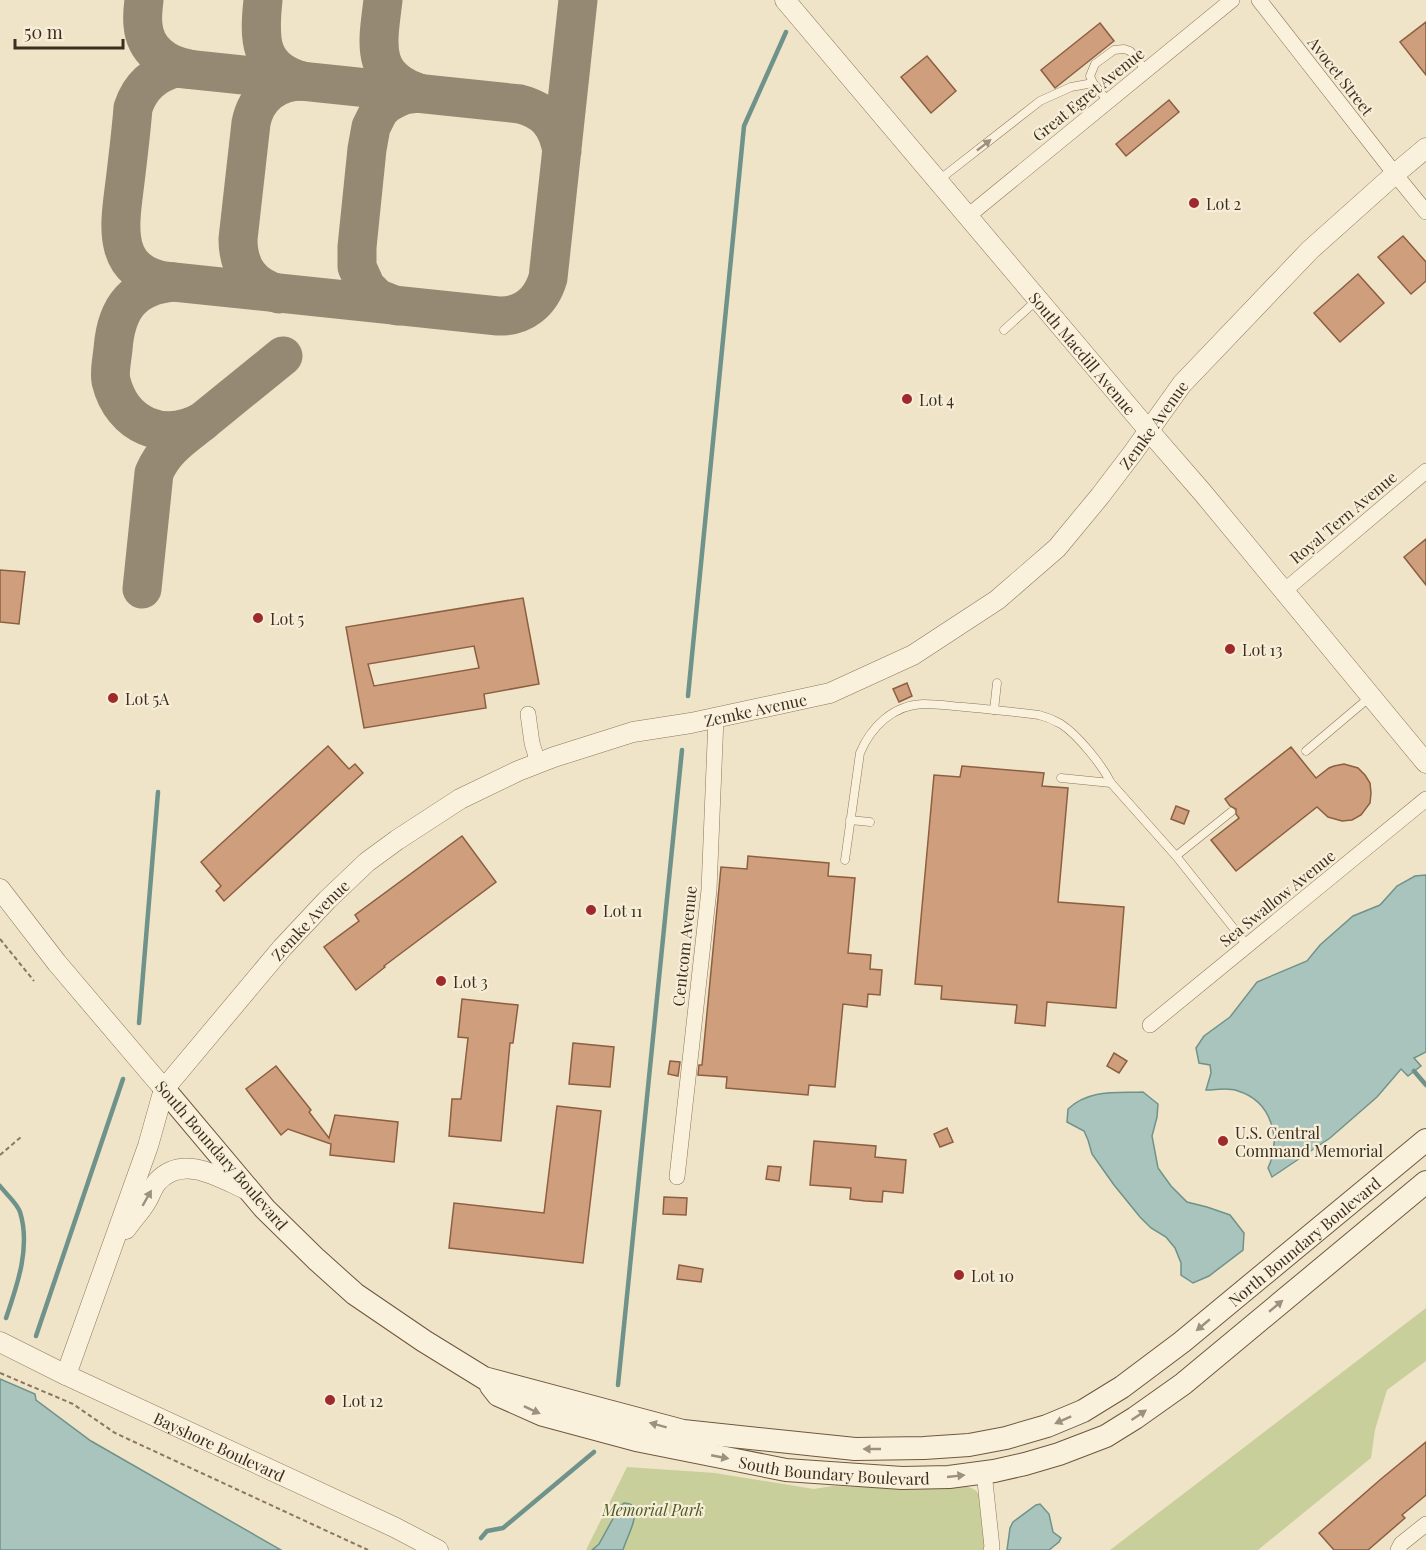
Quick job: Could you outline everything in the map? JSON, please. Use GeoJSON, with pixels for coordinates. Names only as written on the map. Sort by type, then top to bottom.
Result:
{"type":"FeatureCollection","features":[{"type":"Feature","properties":{"kind":"main road","name":"South Boundary Boulevard"},"geometry":{"type":"LineString","coordinates":[[164,1089],[248,1190],[316,1259],[356,1294],[424,1341],[484,1378],[684,1431],[855,1449],[969,1445],[1006,1438],[1047,1426],[1083,1411],[1122,1387],[1182,1342]]}},
{"type":"Feature","properties":{"kind":"main road","name":"North Boundary Boulevard"},"geometry":{"type":"LineString","coordinates":[[1182,1342],[1426,1140]]}},
{"type":"Feature","properties":{"kind":"main road","name":"North Boundary Boulevard"},"geometry":{"type":"LineString","coordinates":[[1182,1384],[1426,1182]]}},
{"type":"Feature","properties":{"kind":"main road","name":"South Boundary Boulevard"},"geometry":{"type":"LineString","coordinates":[[484,1378],[498,1395],[543,1415],[636,1440],[786,1470],[902,1478],[949,1477],[984,1472],[1059,1454],[1106,1436],[1182,1384]]}},
{"type":"Feature","properties":{"kind":"street","name":"South Macdill Avenue"},"geometry":{"type":"LineString","coordinates":[[785,0],[1203,493],[1426,763]]}},
{"type":"Feature","properties":{"kind":"street","name":"Great Egret Avenue"},"geometry":{"type":"LineString","coordinates":[[968,216],[1232,0]]}},
{"type":"Feature","properties":{"kind":"street","name":"Avocet Street"},"geometry":{"type":"LineString","coordinates":[[1259,0],[1426,212]]}},
{"type":"Feature","properties":{"kind":"street","name":"Zemke Avenue"},"geometry":{"type":"LineString","coordinates":[[66,1375],[148,1146],[164,1089],[282,948],[367,862],[460,799],[518,771],[633,732],[691,723],[830,693],[913,655],[987,607],[1057,548],[1150,432],[1190,375],[1310,250],[1426,148]]}},
{"type":"Feature","properties":{"kind":"street","name":"Royal Tern Avenue"},"geometry":{"type":"LineString","coordinates":[[1284,591],[1426,471]]}},
{"type":"Feature","properties":{"kind":"street"},"geometry":{"type":"LineString","coordinates":[[528,714],[531,743],[538,763]]}},
{"type":"Feature","properties":{"kind":"street","name":"Centcom Avenue"},"geometry":{"type":"LineString","coordinates":[[677,1177],[709,890],[716,718]]}},
{"type":"Feature","properties":{"kind":"street","name":"Sea Swallow Avenue"},"geometry":{"type":"LineString","coordinates":[[1150,1025],[1426,799]]}},
{"type":"Feature","properties":{"kind":"street","name":"South Boundary Boulevard"},"geometry":{"type":"LineString","coordinates":[[0,889],[57,963],[164,1089]]}},
{"type":"Feature","properties":{"kind":"street","name":"Zemke Avenue"},"geometry":{"type":"LineString","coordinates":[[113,1246],[146,1202],[157,1182],[168,1173],[190,1167],[206,1171],[248,1190]]}},
{"type":"Feature","properties":{"kind":"street","name":"Bayshore Boulevard"},"geometry":{"type":"LineString","coordinates":[[1,1342],[66,1375],[438,1550]]}},
{"type":"Feature","properties":{"kind":"street"},"geometry":{"type":"LineString","coordinates":[[984,1472],[991,1550]]}},
{"type":"Feature","properties":{"kind":"street"},"geometry":{"type":"LineString","coordinates":[[1398,1550],[1401,1544],[1426,1524]]}},
{"type":"Feature","properties":{"kind":"lane"},"geometry":{"type":"LineString","coordinates":[[1108,101],[1090,76],[1095,64],[1114,50],[1124,49],[1130,51],[1146,70]]}},
{"type":"Feature","properties":{"kind":"lane"},"geometry":{"type":"LineString","coordinates":[[938,181],[1040,101],[1071,87],[1093,83]]}},
{"type":"Feature","properties":{"kind":"lane"},"geometry":{"type":"LineString","coordinates":[[1004,330],[1038,299]]}},
{"type":"Feature","properties":{"kind":"lane"},"geometry":{"type":"LineString","coordinates":[[994,710],[997,682]]}},
{"type":"Feature","properties":{"kind":"lane"},"geometry":{"type":"LineString","coordinates":[[1306,751],[1371,696]]}},
{"type":"Feature","properties":{"kind":"lane"},"geometry":{"type":"LineString","coordinates":[[845,860],[860,753],[865,740],[884,719],[899,710],[922,704],[1039,715],[1063,725],[1073,734],[1104,769],[1111,783],[1176,856],[1247,945]]}},
{"type":"Feature","properties":{"kind":"lane"},"geometry":{"type":"LineString","coordinates":[[1061,777],[1111,783]]}},
{"type":"Feature","properties":{"kind":"lane"},"geometry":{"type":"LineString","coordinates":[[1176,856],[1231,812]]}},
{"type":"Feature","properties":{"kind":"lane"},"geometry":{"type":"LineString","coordinates":[[850,820],[870,822]]}},
{"type":"Feature","properties":{"kind":"path"},"geometry":{"type":"LineString","coordinates":[[0,939],[34,981]]}},
{"type":"Feature","properties":{"kind":"path"},"geometry":{"type":"LineString","coordinates":[[0,1155],[21,1137]]}},
{"type":"Feature","properties":{"kind":"path"},"geometry":{"type":"LineString","coordinates":[[0,1373],[73,1404],[115,1433],[368,1550]]}},
{"type":"Feature","properties":{"kind":"green space"},"geometry":{"type":"Polygon","coordinates":[[[1426,1308],[1426,1361],[1387,1390],[1375,1430],[1371,1458],[1258,1550],[1110,1550],[1426,1308]]]}},
{"type":"Feature","properties":{"kind":"green space","name":"Memorial Park"},"geometry":{"type":"Polygon","coordinates":[[[627,1467],[715,1473],[814,1489],[832,1486],[898,1488],[965,1486],[974,1489],[979,1495],[985,1546],[984,1550],[586,1550],[627,1467]]]}},
{"type":"Feature","properties":{"kind":"water"},"geometry":{"type":"Polygon","coordinates":[[[1426,875],[1426,1052],[1414,1058],[1421,1066],[1408,1076],[1401,1069],[1377,1097],[1330,1138],[1272,1177],[1268,1168],[1274,1145],[1273,1133],[1266,1112],[1259,1103],[1238,1091],[1206,1090],[1211,1073],[1210,1065],[1199,1063],[1196,1048],[1204,1036],[1230,1017],[1257,982],[1307,961],[1320,945],[1353,916],[1380,905],[1397,886],[1415,876],[1426,875]]]}},
{"type":"Feature","properties":{"kind":"water"},"geometry":{"type":"Polygon","coordinates":[[[1143,1092],[1158,1104],[1152,1136],[1158,1168],[1187,1202],[1230,1215],[1244,1233],[1243,1250],[1209,1276],[1193,1283],[1181,1275],[1181,1263],[1175,1248],[1166,1237],[1151,1228],[1140,1217],[1114,1185],[1092,1154],[1084,1131],[1067,1122],[1068,1109],[1085,1098],[1103,1093],[1143,1092]]]}},
{"type":"Feature","properties":{"kind":"water"},"geometry":{"type":"Polygon","coordinates":[[[0,1379],[35,1394],[36,1400],[91,1441],[281,1550],[0,1550],[0,1379]]]}},
{"type":"Feature","properties":{"kind":"water"},"geometry":{"type":"Polygon","coordinates":[[[624,1503],[634,1507],[635,1513],[623,1550],[592,1550],[599,1544],[620,1506],[624,1503]]]}},
{"type":"Feature","properties":{"kind":"water"},"geometry":{"type":"Polygon","coordinates":[[[1040,1504],[1049,1514],[1053,1532],[1061,1538],[1059,1542],[1049,1550],[1007,1550],[1013,1522],[1040,1504]]]}},
{"type":"Feature","properties":{"kind":"building"},"geometry":{"type":"Polygon","coordinates":[[[1426,22],[1426,75],[1400,42],[1426,22]]]}},
{"type":"Feature","properties":{"kind":"building"},"geometry":{"type":"Polygon","coordinates":[[[1100,23],[1114,41],[1055,88],[1041,70],[1100,23]]]}},
{"type":"Feature","properties":{"kind":"building"},"geometry":{"type":"Polygon","coordinates":[[[927,56],[956,91],[931,113],[901,77],[927,56]]]}},
{"type":"Feature","properties":{"kind":"building"},"geometry":{"type":"Polygon","coordinates":[[[1169,100],[1179,112],[1126,156],[1116,144],[1169,100]]]}},
{"type":"Feature","properties":{"kind":"building"},"geometry":{"type":"Polygon","coordinates":[[[1403,236],[1426,262],[1426,281],[1411,294],[1378,257],[1403,236]]]}},
{"type":"Feature","properties":{"kind":"building"},"geometry":{"type":"Polygon","coordinates":[[[1358,274],[1384,303],[1340,342],[1314,313],[1358,274]]]}},
{"type":"Feature","properties":{"kind":"building"},"geometry":{"type":"Polygon","coordinates":[[[1426,539],[1426,585],[1404,557],[1426,539]]]}},
{"type":"Feature","properties":{"kind":"building"},"geometry":{"type":"Polygon","coordinates":[[[0,570],[25,572],[19,624],[0,622],[0,570]]]}},
{"type":"Feature","properties":{"kind":"building"},"geometry":{"type":"Polygon","coordinates":[[[523,598],[539,684],[484,694],[486,708],[364,728],[346,627],[523,598]],[[474,646],[368,664],[374,686],[479,668],[474,646]]]}},
{"type":"Feature","properties":{"kind":"building"},"geometry":{"type":"Polygon","coordinates":[[[907,683],[912,696],[899,702],[893,689],[907,683]]]}},
{"type":"Feature","properties":{"kind":"building"},"geometry":{"type":"Polygon","coordinates":[[[328,746],[349,769],[355,764],[363,773],[224,901],[216,891],[221,886],[201,862],[328,746]]]}},
{"type":"Feature","properties":{"kind":"building"},"geometry":{"type":"Polygon","coordinates":[[[1291,747],[1316,778],[1334,766],[1344,764],[1358,768],[1370,783],[1370,803],[1361,815],[1352,820],[1342,821],[1328,817],[1317,807],[1236,871],[1211,840],[1239,818],[1236,809],[1230,806],[1225,799],[1291,747]]]}},
{"type":"Feature","properties":{"kind":"building"},"geometry":{"type":"Polygon","coordinates":[[[962,766],[1044,773],[1042,786],[1068,788],[1058,902],[1124,907],[1116,1008],[1047,1002],[1045,1026],[1015,1023],[1017,1005],[941,999],[942,986],[915,984],[934,775],[960,777],[962,766]]]}},
{"type":"Feature","properties":{"kind":"building"},"geometry":{"type":"Polygon","coordinates":[[[1176,806],[1189,811],[1184,824],[1171,819],[1176,806]]]}},
{"type":"Feature","properties":{"kind":"building"},"geometry":{"type":"Polygon","coordinates":[[[462,836],[496,882],[384,966],[356,990],[324,947],[359,921],[355,915],[462,836]]]}},
{"type":"Feature","properties":{"kind":"building"},"geometry":{"type":"Polygon","coordinates":[[[748,856],[829,863],[828,876],[855,878],[848,953],[871,955],[870,969],[882,970],[880,995],[868,994],[867,1007],[843,1004],[835,1087],[809,1085],[808,1095],[726,1088],[727,1077],[698,1075],[699,1065],[702,1065],[721,867],[747,869],[748,856]]]}},
{"type":"Feature","properties":{"kind":"building"},"geometry":{"type":"Polygon","coordinates":[[[462,999],[518,1005],[513,1043],[510,1043],[501,1141],[449,1136],[452,1099],[461,1099],[468,1038],[458,1037],[462,999]]]}},
{"type":"Feature","properties":{"kind":"building"},"geometry":{"type":"Polygon","coordinates":[[[573,1043],[614,1047],[610,1087],[569,1084],[573,1043]]]}},
{"type":"Feature","properties":{"kind":"building"},"geometry":{"type":"Polygon","coordinates":[[[1114,1053],[1127,1061],[1119,1073],[1107,1066],[1114,1053]]]}},
{"type":"Feature","properties":{"kind":"building"},"geometry":{"type":"Polygon","coordinates":[[[670,1061],[680,1062],[678,1076],[668,1074],[670,1061]]]}},
{"type":"Feature","properties":{"kind":"building"},"geometry":{"type":"Polygon","coordinates":[[[276,1066],[311,1110],[309,1112],[329,1138],[335,1115],[398,1122],[394,1162],[330,1155],[331,1144],[288,1129],[281,1135],[246,1089],[276,1066]]]}},
{"type":"Feature","properties":{"kind":"building"},"geometry":{"type":"Polygon","coordinates":[[[557,1106],[601,1111],[583,1263],[449,1248],[454,1203],[544,1213],[557,1106]]]}},
{"type":"Feature","properties":{"kind":"building"},"geometry":{"type":"Polygon","coordinates":[[[947,1128],[953,1142],[940,1147],[934,1134],[947,1128]]]}},
{"type":"Feature","properties":{"kind":"building"},"geometry":{"type":"Polygon","coordinates":[[[814,1141],[876,1146],[875,1157],[906,1160],[903,1193],[883,1191],[882,1202],[865,1201],[850,1199],[851,1188],[810,1185],[814,1141]]]}},
{"type":"Feature","properties":{"kind":"building"},"geometry":{"type":"Polygon","coordinates":[[[768,1166],[781,1167],[779,1181],[766,1179],[768,1166]]]}},
{"type":"Feature","properties":{"kind":"building"},"geometry":{"type":"Polygon","coordinates":[[[664,1197],[687,1198],[686,1215],[663,1214],[664,1197]]]}},
{"type":"Feature","properties":{"kind":"building"},"geometry":{"type":"Polygon","coordinates":[[[679,1265],[703,1269],[701,1282],[677,1279],[679,1265]]]}},
{"type":"Feature","properties":{"kind":"building"},"geometry":{"type":"Polygon","coordinates":[[[1426,1442],[1426,1495],[1402,1515],[1405,1518],[1368,1550],[1334,1550],[1319,1533],[1426,1442]]]}},
{"type":"Feature","properties":{"kind":"waterway"},"geometry":{"type":"LineString","coordinates":[[688,696],[744,126],[786,32]]}},
{"type":"Feature","properties":{"kind":"waterway"},"geometry":{"type":"LineString","coordinates":[[618,1385],[682,750]]}},
{"type":"Feature","properties":{"kind":"waterway"},"geometry":{"type":"LineString","coordinates":[[139,1023],[158,792]]}},
{"type":"Feature","properties":{"kind":"waterway"},"geometry":{"type":"LineString","coordinates":[[1414,1071],[1426,1085]]}},
{"type":"Feature","properties":{"kind":"waterway"},"geometry":{"type":"LineString","coordinates":[[36,1336],[123,1079]]}},
{"type":"Feature","properties":{"kind":"waterway"},"geometry":{"type":"LineString","coordinates":[[0,1186],[19,1209],[24,1239],[21,1266],[6,1318]]}},
{"type":"Feature","properties":{"kind":"waterway"},"geometry":{"type":"LineString","coordinates":[[481,1538],[487,1531],[503,1528],[594,1452]]}},
{"type":"Feature","properties":{"kind":"taxiway"},"geometry":{"type":"LineString","coordinates":[[144,0],[143,25],[152,49],[164,60],[189,69]]}},
{"type":"Feature","properties":{"kind":"taxiway"},"geometry":{"type":"LineString","coordinates":[[263,0],[261,27],[264,50],[277,69],[302,81]]}},
{"type":"Feature","properties":{"kind":"taxiway"},"geometry":{"type":"LineString","coordinates":[[383,0],[379,44],[384,68],[403,86],[419,93]]}},
{"type":"Feature","properties":{"kind":"taxiway"},"geometry":{"type":"LineString","coordinates":[[562,151],[560,142],[557,133],[549,120],[537,110],[520,104],[176,68],[149,82],[140,93],[133,108],[121,213],[122,243],[134,267],[164,281],[498,316],[523,311],[536,301],[548,278],[578,0]]}},
{"type":"Feature","properties":{"kind":"taxiway"},"geometry":{"type":"LineString","coordinates":[[279,294],[261,286],[248,274],[240,259],[238,239],[251,123],[257,105],[276,87],[302,81]]}},
{"type":"Feature","properties":{"kind":"taxiway"},"geometry":{"type":"LineString","coordinates":[[397,306],[377,298],[366,287],[357,267],[367,149],[371,127],[379,111],[395,99],[419,93]]}},
{"type":"Feature","properties":{"kind":"taxiway"},"geometry":{"type":"LineString","coordinates":[[173,282],[158,284],[136,295],[128,302],[118,323],[110,373],[111,381],[117,397],[135,419],[146,426],[160,430],[174,430],[203,421],[283,356]]}},
{"type":"Feature","properties":{"kind":"taxiway"},"geometry":{"type":"LineString","coordinates":[[142,589],[154,473],[168,451],[202,422]]}},
{"type":"Feature","properties":{"kind":"place","name":"Lot 2"},"geometry":{"type":"Point","coordinates":[1194,203]}},
{"type":"Feature","properties":{"kind":"place","name":"Lot 4"},"geometry":{"type":"Point","coordinates":[907,399]}},
{"type":"Feature","properties":{"kind":"place","name":"Lot 5"},"geometry":{"type":"Point","coordinates":[258,618]}},
{"type":"Feature","properties":{"kind":"place","name":"Lot 13"},"geometry":{"type":"Point","coordinates":[1230,649]}},
{"type":"Feature","properties":{"kind":"place","name":"Lot 5A"},"geometry":{"type":"Point","coordinates":[113,698]}},
{"type":"Feature","properties":{"kind":"place","name":"Lot 11"},"geometry":{"type":"Point","coordinates":[591,910]}},
{"type":"Feature","properties":{"kind":"place","name":"Lot 3"},"geometry":{"type":"Point","coordinates":[441,981]}},
{"type":"Feature","properties":{"kind":"place","name":"U.S. Central Command Memorial"},"geometry":{"type":"Point","coordinates":[1223,1141]}},
{"type":"Feature","properties":{"kind":"place","name":"Lot 10"},"geometry":{"type":"Point","coordinates":[959,1275]}},
{"type":"Feature","properties":{"kind":"place","name":"Lot 12"},"geometry":{"type":"Point","coordinates":[330,1400]}}]}
